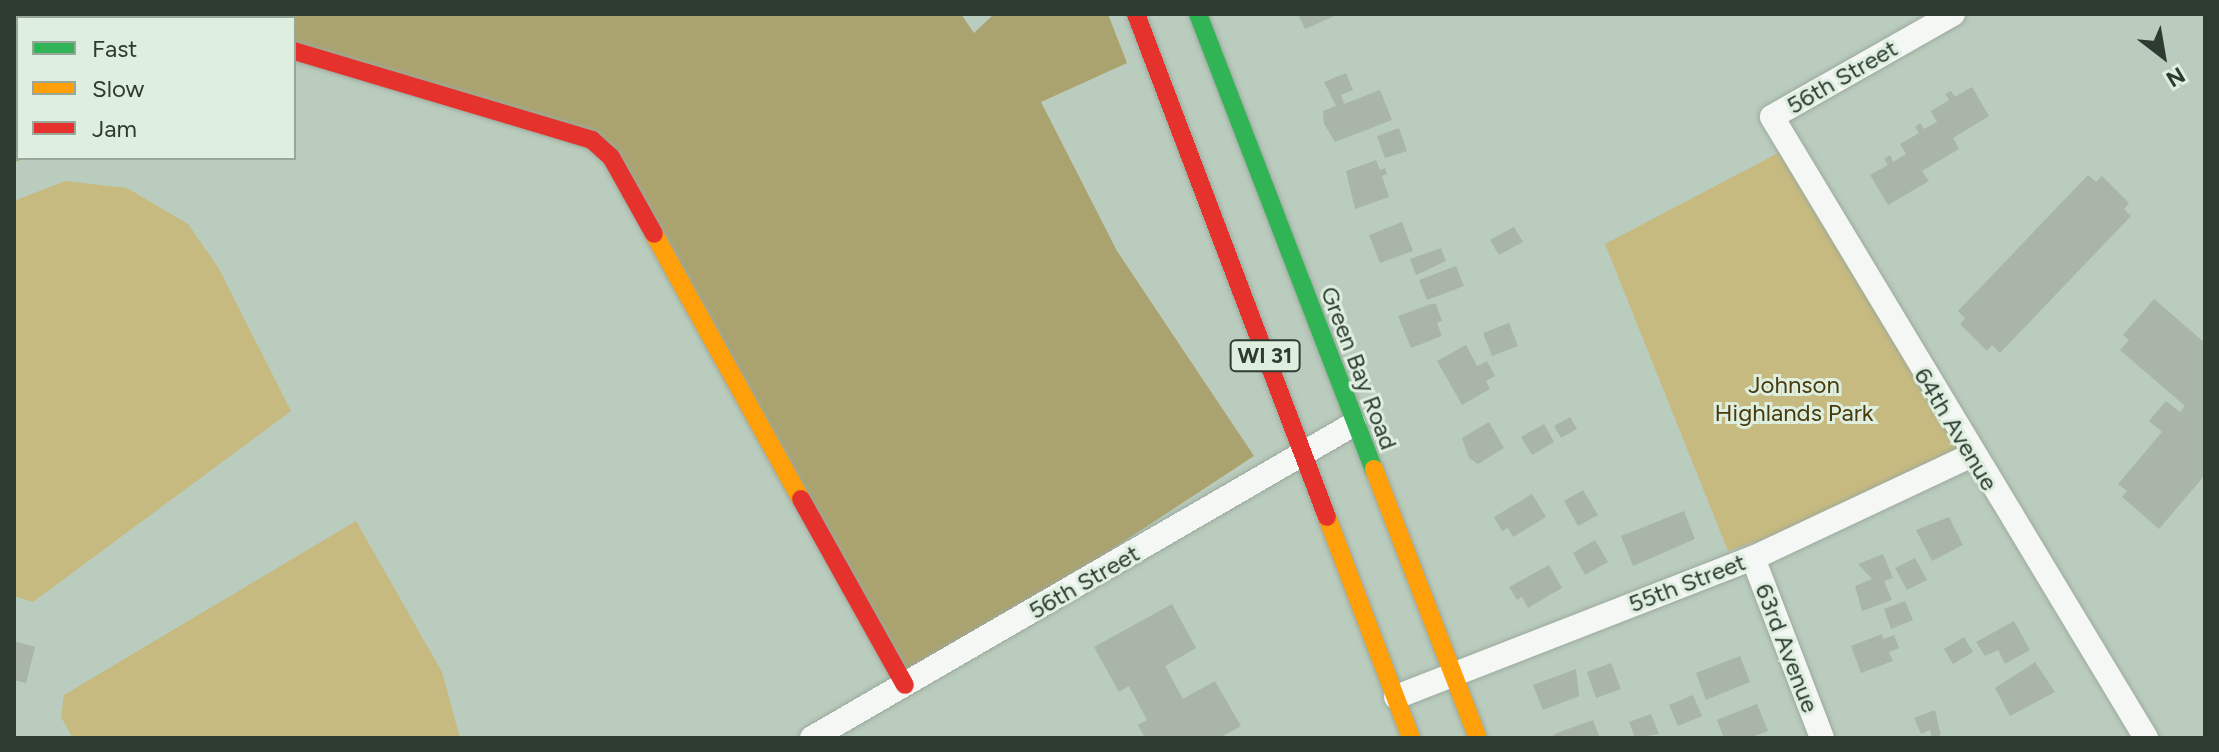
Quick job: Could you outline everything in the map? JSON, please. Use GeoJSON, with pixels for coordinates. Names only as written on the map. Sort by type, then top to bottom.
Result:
{"type":"FeatureCollection","features":[{"type":"Feature","properties":{"kind":"main road","name":"WI 31"},"geometry":{"type":"LineString","coordinates":[[1136,14],[1411,738]]}},
{"type":"Feature","properties":{"kind":"main road","name":"Green Bay Road"},"geometry":{"type":"LineString","coordinates":[[1198,14],[1478,738]]}},
{"type":"Feature","properties":{"kind":"main road"},"geometry":{"type":"LineString","coordinates":[[296,52],[592,140],[611,157],[905,685]]}},
{"type":"Feature","properties":{"kind":"street","name":"56th Street"},"geometry":{"type":"LineString","coordinates":[[1772,117],[1953,14]]}},
{"type":"Feature","properties":{"kind":"street","name":"64th Avenue"},"geometry":{"type":"LineString","coordinates":[[1772,117],[1972,455],[2146,738]]}},
{"type":"Feature","properties":{"kind":"street","name":"56th Street"},"geometry":{"type":"LineString","coordinates":[[812,738],[1354,424]]}},
{"type":"Feature","properties":{"kind":"street","name":"55th Street"},"geometry":{"type":"LineString","coordinates":[[1396,697],[1753,558],[1972,455]]}},
{"type":"Feature","properties":{"kind":"street","name":"63rd Avenue"},"geometry":{"type":"LineString","coordinates":[[1753,558],[1822,738]]}},
{"type":"Feature","properties":{"kind":"green space","name":"Johnson Highlands Park"},"geometry":{"type":"Polygon","coordinates":[[[1784,150],[1960,452],[1865,504],[1728,551],[1605,244],[1784,150]]]}},
{"type":"Feature","properties":{"kind":"green space"},"geometry":{"type":"Polygon","coordinates":[[[65,181],[127,188],[188,224],[218,267],[291,411],[33,602],[14,596],[14,201],[65,181]]]}},
{"type":"Feature","properties":{"kind":"green space"},"geometry":{"type":"Polygon","coordinates":[[[356,521],[442,672],[460,738],[73,738],[61,717],[64,695],[356,521]]]}},
{"type":"Feature","properties":{"kind":"shaded area"},"geometry":{"type":"Polygon","coordinates":[[[14,14],[961,14],[974,33],[994,14],[1108,14],[1127,63],[1041,102],[1117,251],[1254,456],[905,685],[611,157],[296,52],[296,16],[16,16],[16,160],[20,160],[15,162],[14,14]]]}},
{"type":"Feature","properties":{"kind":"building"},"geometry":{"type":"Polygon","coordinates":[[[1298,14],[1339,14],[1305,29],[1298,14]]]}},
{"type":"Feature","properties":{"kind":"building"},"geometry":{"type":"Polygon","coordinates":[[[1346,73],[1353,90],[1341,95],[1344,104],[1380,90],[1392,120],[1335,142],[1324,124],[1323,111],[1336,106],[1324,82],[1346,73]]]}},
{"type":"Feature","properties":{"kind":"building"},"geometry":{"type":"Polygon","coordinates":[[[1972,87],[1989,116],[1953,138],[1959,149],[1922,171],[1929,181],[1888,205],[1870,175],[1888,165],[1884,159],[1890,155],[1893,162],[1906,154],[1900,144],[1919,133],[1915,127],[1920,123],[1924,129],[1937,122],[1931,111],[1949,100],[1945,94],[1951,91],[1955,97],[1972,87]]]}},
{"type":"Feature","properties":{"kind":"building"},"geometry":{"type":"Polygon","coordinates":[[[1399,128],[1407,151],[1385,158],[1377,136],[1399,128]]]}},
{"type":"Feature","properties":{"kind":"building"},"geometry":{"type":"Polygon","coordinates":[[[1376,160],[1380,170],[1385,168],[1387,174],[1382,176],[1389,197],[1355,209],[1346,171],[1376,160]]]}},
{"type":"Feature","properties":{"kind":"building"},"geometry":{"type":"Polygon","coordinates":[[[2088,175],[2096,182],[2102,176],[2129,203],[2124,209],[2131,216],[2000,353],[1992,345],[1987,351],[1960,324],[1965,318],[1958,311],[2088,175]]]}},
{"type":"Feature","properties":{"kind":"building"},"geometry":{"type":"Polygon","coordinates":[[[1402,222],[1413,251],[1380,263],[1369,235],[1402,222]]]}},
{"type":"Feature","properties":{"kind":"building"},"geometry":{"type":"Polygon","coordinates":[[[1514,227],[1523,242],[1499,255],[1490,240],[1514,227]]]}},
{"type":"Feature","properties":{"kind":"building"},"geometry":{"type":"Polygon","coordinates":[[[1441,248],[1446,261],[1416,275],[1410,259],[1441,248]]]}},
{"type":"Feature","properties":{"kind":"building"},"geometry":{"type":"Polygon","coordinates":[[[1456,266],[1464,286],[1427,300],[1419,280],[1456,266]]]}},
{"type":"Feature","properties":{"kind":"building"},"geometry":{"type":"Polygon","coordinates":[[[2154,299],[2205,343],[2205,475],[2159,529],[2122,497],[2127,491],[2118,484],[2162,432],[2149,421],[2166,401],[2180,412],[2185,406],[2120,350],[2129,340],[2123,335],[2154,299]]]}},
{"type":"Feature","properties":{"kind":"building"},"geometry":{"type":"Polygon","coordinates":[[[1436,304],[1442,321],[1437,323],[1442,336],[1411,348],[1398,316],[1436,304]]]}},
{"type":"Feature","properties":{"kind":"building"},"geometry":{"type":"Polygon","coordinates":[[[1509,323],[1518,346],[1492,356],[1483,333],[1509,323]]]}},
{"type":"Feature","properties":{"kind":"building"},"geometry":{"type":"Polygon","coordinates":[[[1466,345],[1477,366],[1487,361],[1495,376],[1486,381],[1490,389],[1462,405],[1437,361],[1466,345]]]}},
{"type":"Feature","properties":{"kind":"building"},"geometry":{"type":"Polygon","coordinates":[[[1570,417],[1577,429],[1561,438],[1554,426],[1570,417]]]}},
{"type":"Feature","properties":{"kind":"building"},"geometry":{"type":"Polygon","coordinates":[[[1489,422],[1504,448],[1478,464],[1469,458],[1462,438],[1489,422]]]}},
{"type":"Feature","properties":{"kind":"building"},"geometry":{"type":"Polygon","coordinates":[[[1544,424],[1554,442],[1532,455],[1521,437],[1544,424]]]}},
{"type":"Feature","properties":{"kind":"building"},"geometry":{"type":"Polygon","coordinates":[[[1583,490],[1598,515],[1578,526],[1564,501],[1583,490]]]}},
{"type":"Feature","properties":{"kind":"building"},"geometry":{"type":"Polygon","coordinates":[[[1532,494],[1546,517],[1513,537],[1508,528],[1502,531],[1494,517],[1532,494]]]}},
{"type":"Feature","properties":{"kind":"building"},"geometry":{"type":"Polygon","coordinates":[[[1684,511],[1695,539],[1633,566],[1621,536],[1684,511]]]}},
{"type":"Feature","properties":{"kind":"building"},"geometry":{"type":"Polygon","coordinates":[[[1949,517],[1963,545],[1932,561],[1916,530],[1949,517]]]}},
{"type":"Feature","properties":{"kind":"building"},"geometry":{"type":"Polygon","coordinates":[[[1595,540],[1608,562],[1585,575],[1573,553],[1595,540]]]}},
{"type":"Feature","properties":{"kind":"building"},"geometry":{"type":"Polygon","coordinates":[[[1883,554],[1893,578],[1884,581],[1892,600],[1862,611],[1855,586],[1872,579],[1858,564],[1883,554]]]}},
{"type":"Feature","properties":{"kind":"building"},"geometry":{"type":"Polygon","coordinates":[[[1915,558],[1927,580],[1907,590],[1895,568],[1915,558]]]}},
{"type":"Feature","properties":{"kind":"building"},"geometry":{"type":"Polygon","coordinates":[[[1549,565],[1562,588],[1528,608],[1522,597],[1517,600],[1509,587],[1549,565]]]}},
{"type":"Feature","properties":{"kind":"building"},"geometry":{"type":"Polygon","coordinates":[[[1905,601],[1913,620],[1891,629],[1884,609],[1905,601]]]}},
{"type":"Feature","properties":{"kind":"building"},"geometry":{"type":"Polygon","coordinates":[[[1172,604],[1196,648],[1165,666],[1183,699],[1215,681],[1241,726],[1219,738],[1145,738],[1138,725],[1147,720],[1129,686],[1119,692],[1094,647],[1172,604]]]}},
{"type":"Feature","properties":{"kind":"building"},"geometry":{"type":"Polygon","coordinates":[[[2014,621],[2030,650],[2005,664],[1998,650],[1985,656],[1976,642],[2014,621]]]}},
{"type":"Feature","properties":{"kind":"building"},"geometry":{"type":"Polygon","coordinates":[[[1882,634],[1883,639],[1894,635],[1899,648],[1889,652],[1893,661],[1861,673],[1851,646],[1882,634]]]}},
{"type":"Feature","properties":{"kind":"building"},"geometry":{"type":"Polygon","coordinates":[[[1964,637],[1973,652],[1953,664],[1944,649],[1964,637]]]}},
{"type":"Feature","properties":{"kind":"building"},"geometry":{"type":"Polygon","coordinates":[[[14,641],[35,647],[26,683],[14,680],[14,641]]]}},
{"type":"Feature","properties":{"kind":"building"},"geometry":{"type":"Polygon","coordinates":[[[1740,656],[1750,682],[1706,700],[1696,673],[1740,656]]]}},
{"type":"Feature","properties":{"kind":"building"},"geometry":{"type":"Polygon","coordinates":[[[2035,662],[2055,692],[2010,716],[1995,688],[2035,662]]]}},
{"type":"Feature","properties":{"kind":"building"},"geometry":{"type":"Polygon","coordinates":[[[1611,663],[1621,689],[1596,698],[1587,672],[1611,663]]]}},
{"type":"Feature","properties":{"kind":"building"},"geometry":{"type":"Polygon","coordinates":[[[1576,669],[1579,696],[1543,710],[1533,685],[1576,669]]]}},
{"type":"Feature","properties":{"kind":"building"},"geometry":{"type":"Polygon","coordinates":[[[1693,695],[1702,716],[1678,726],[1669,705],[1693,695]]]}},
{"type":"Feature","properties":{"kind":"building"},"geometry":{"type":"Polygon","coordinates":[[[1757,704],[1768,731],[1749,738],[1724,738],[1717,720],[1757,704]]]}},
{"type":"Feature","properties":{"kind":"building"},"geometry":{"type":"Polygon","coordinates":[[[1935,710],[1941,735],[1932,738],[1930,730],[1921,734],[1914,718],[1935,710]]]}},
{"type":"Feature","properties":{"kind":"building"},"geometry":{"type":"Polygon","coordinates":[[[1651,714],[1659,734],[1635,738],[1629,722],[1651,714]]]}},
{"type":"Feature","properties":{"kind":"building"},"geometry":{"type":"Polygon","coordinates":[[[1593,720],[1600,738],[1549,738],[1557,733],[1593,720]]]}},
{"type":"Feature","properties":{"kind":"traffic: fast"},"geometry":{"type":"LineString","coordinates":[[1198,14],[1374,469]]}},
{"type":"Feature","properties":{"kind":"traffic: slow"},"geometry":{"type":"LineString","coordinates":[[654,234],[801,499]]}},
{"type":"Feature","properties":{"kind":"traffic: slow"},"geometry":{"type":"LineString","coordinates":[[1374,469],[1478,738]]}},
{"type":"Feature","properties":{"kind":"traffic: slow"},"geometry":{"type":"LineString","coordinates":[[1327,517],[1411,738]]}},
{"type":"Feature","properties":{"kind":"traffic: jam"},"geometry":{"type":"LineString","coordinates":[[1136,14],[1327,517]]}},
{"type":"Feature","properties":{"kind":"traffic: jam"},"geometry":{"type":"LineString","coordinates":[[296,52],[592,140],[611,157],[654,234]]}},
{"type":"Feature","properties":{"kind":"traffic: jam"},"geometry":{"type":"LineString","coordinates":[[801,499],[905,685]]}}]}
